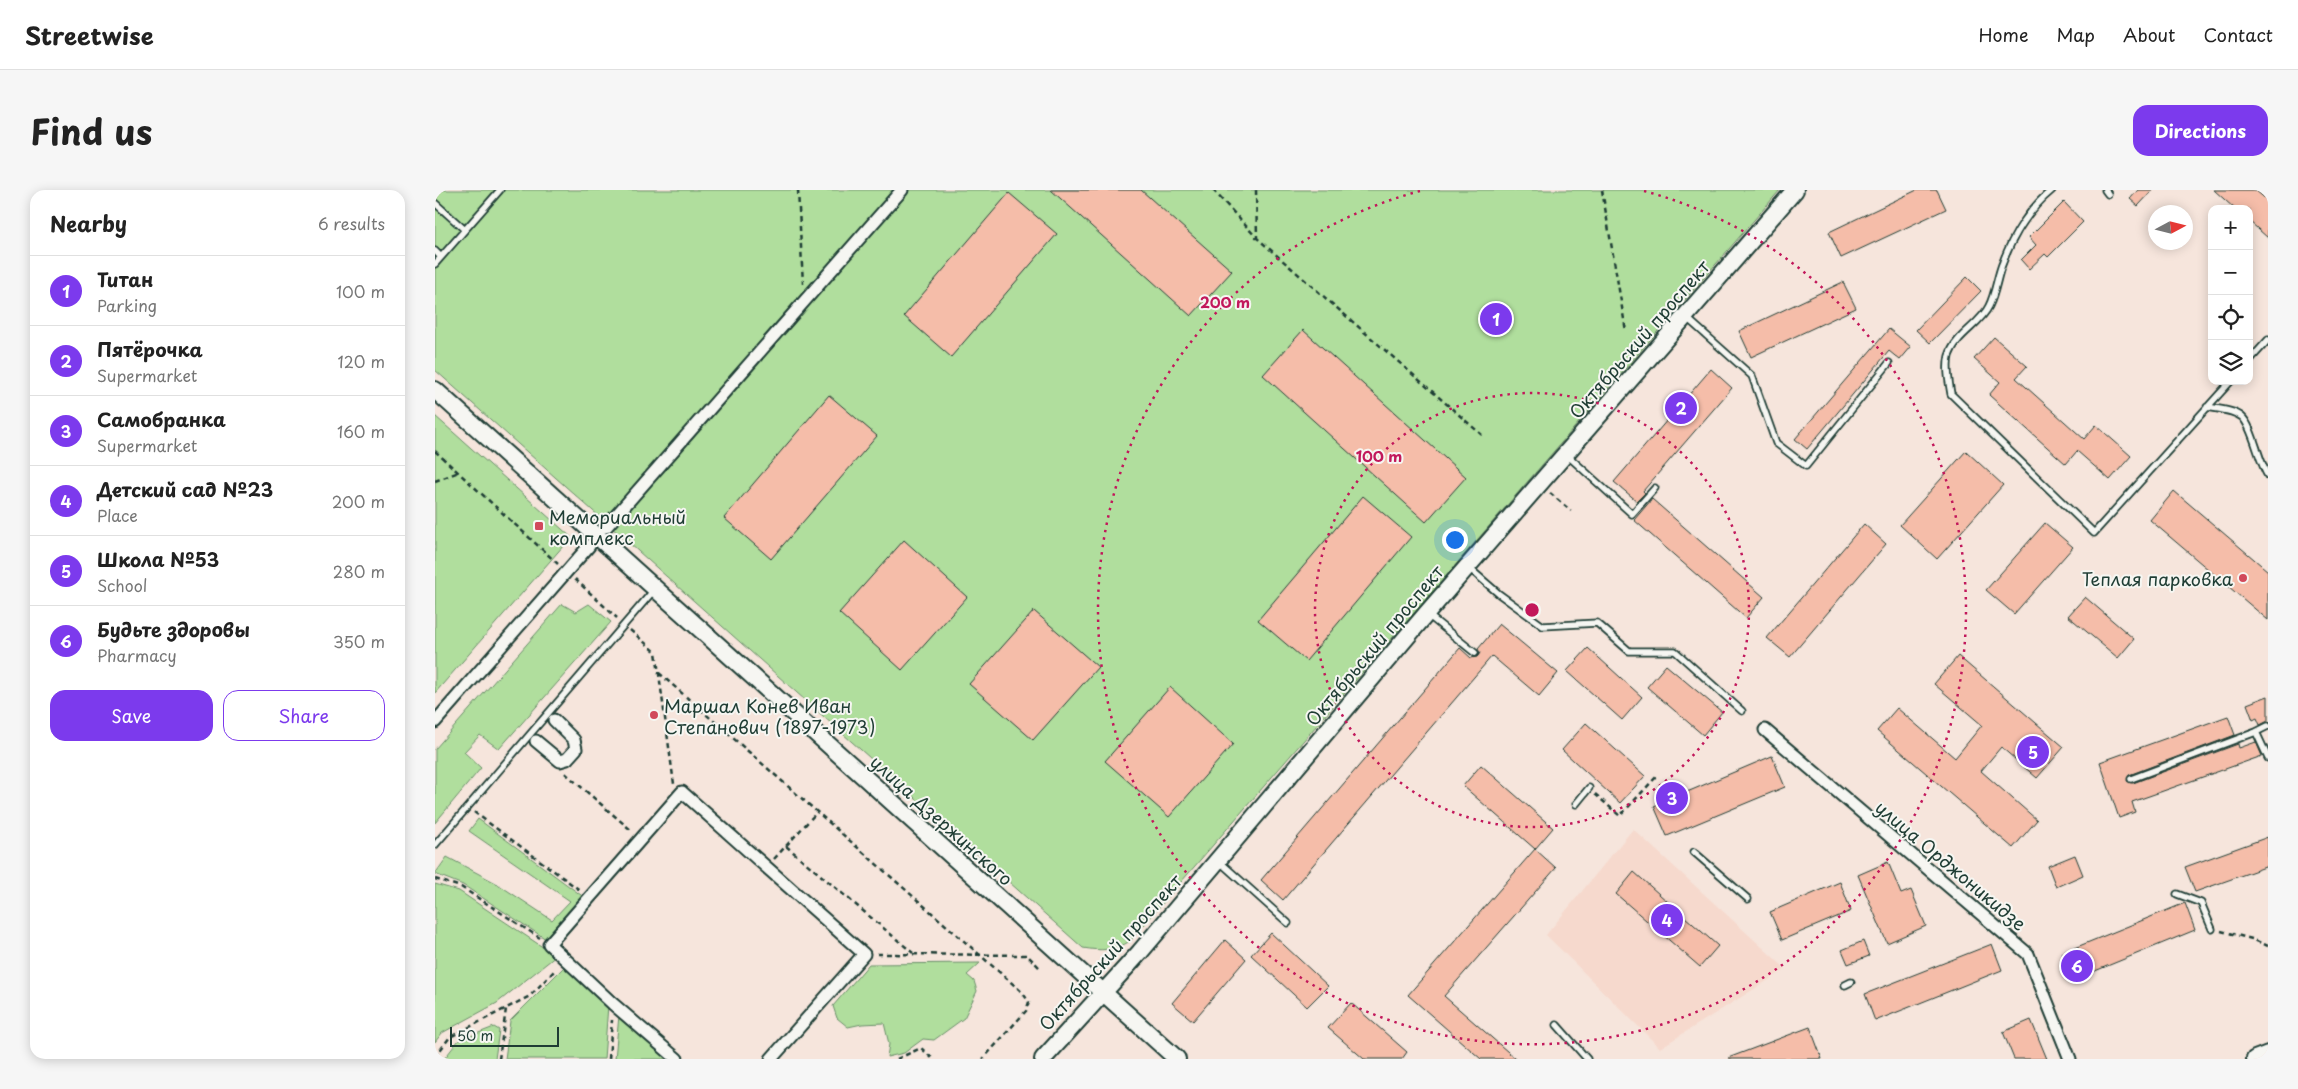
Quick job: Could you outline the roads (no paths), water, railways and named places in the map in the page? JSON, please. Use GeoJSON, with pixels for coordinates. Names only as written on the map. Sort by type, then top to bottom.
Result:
{"type":"FeatureCollection","features":[{"type":"Feature","properties":{"kind":"street"},"geometry":{"type":"LineString","coordinates":[[606,527],[902,190]]}},
{"type":"Feature","properties":{"kind":"street","name":"Октябрьский проспект"},"geometry":{"type":"LineString","coordinates":[[1043,1059],[1104,993],[1427,613],[1795,190]]}},
{"type":"Feature","properties":{"kind":"street","name":"улица Дзержинского"},"geometry":{"type":"LineString","coordinates":[[435,390],[1177,1059]]}},
{"type":"Feature","properties":{"kind":"street"},"geometry":{"type":"LineString","coordinates":[[435,722],[589,546]]}},
{"type":"Feature","properties":{"kind":"street"},"geometry":{"type":"LineString","coordinates":[[536,741],[560,761],[567,760],[576,749],[575,740],[554,720]]}},
{"type":"Feature","properties":{"kind":"street","name":"улица Орджоникидзе"},"geometry":{"type":"LineString","coordinates":[[1765,730],[2028,954],[2070,1059]]}},
{"type":"Feature","properties":{"kind":"street"},"geometry":{"type":"LineString","coordinates":[[677,1059],[613,1004],[549,944],[682,792],[864,954],[771,1059]]}},
{"type":"Feature","properties":{"kind":"street"},"geometry":{"type":"LineString","coordinates":[[2255,1059],[2268,1054]]}},
{"type":"Feature","properties":{"kind":"lane"},"geometry":{"type":"LineString","coordinates":[[435,264],[500,190]]}},
{"type":"Feature","properties":{"kind":"lane"},"geometry":{"type":"LineString","coordinates":[[2052,190],[2042,198],[2015,235],[2002,262],[1989,307],[1959,339],[1949,356],[1948,372],[1951,394],[2094,533],[2227,385]]}},
{"type":"Feature","properties":{"kind":"lane"},"geometry":{"type":"LineString","coordinates":[[435,203],[465,230]]}},
{"type":"Feature","properties":{"kind":"lane"},"geometry":{"type":"LineString","coordinates":[[435,251],[441,257]]}},
{"type":"Feature","properties":{"kind":"lane"},"geometry":{"type":"LineString","coordinates":[[1685,316],[1751,376],[1776,443],[1806,466],[1889,364]]}},
{"type":"Feature","properties":{"kind":"lane"},"geometry":{"type":"LineString","coordinates":[[2253,357],[2268,340]]}},
{"type":"Feature","properties":{"kind":"lane"},"geometry":{"type":"LineString","coordinates":[[2207,407],[2242,416],[2250,430],[2260,461],[2268,476]]}},
{"type":"Feature","properties":{"kind":"lane"},"geometry":{"type":"LineString","coordinates":[[1566,454],[1632,514],[1655,488]]}},
{"type":"Feature","properties":{"kind":"lane"},"geometry":{"type":"LineString","coordinates":[[1468,567],[1499,594],[1543,626],[1597,623],[1629,651],[1675,651],[1742,711]]}},
{"type":"Feature","properties":{"kind":"lane"},"geometry":{"type":"LineString","coordinates":[[435,845],[655,588]]}},
{"type":"Feature","properties":{"kind":"lane"},"geometry":{"type":"LineString","coordinates":[[1427,613],[1475,654]]}},
{"type":"Feature","properties":{"kind":"lane"},"geometry":{"type":"LineString","coordinates":[[2131,779],[2268,726]]}},
{"type":"Feature","properties":{"kind":"lane"},"geometry":{"type":"LineString","coordinates":[[2256,732],[2268,758]]}},
{"type":"Feature","properties":{"kind":"lane"},"geometry":{"type":"LineString","coordinates":[[1576,804],[1589,788]]}},
{"type":"Feature","properties":{"kind":"lane"},"geometry":{"type":"LineString","coordinates":[[1694,852],[1748,899]]}},
{"type":"Feature","properties":{"kind":"lane"},"geometry":{"type":"LineString","coordinates":[[1218,860],[1288,923]]}},
{"type":"Feature","properties":{"kind":"lane"},"geometry":{"type":"LineString","coordinates":[[2177,894],[2201,903],[2212,929]]}},
{"type":"Feature","properties":{"kind":"lane"},"geometry":{"type":"LineString","coordinates":[[1557,1025],[1587,1059]]}},
{"type":"Feature","properties":{"kind":"place","name":"Титан"},"geometry":{"type":"Point","coordinates":[1496,319]}},
{"type":"Feature","properties":{"kind":"place","name":"Пятёрочка"},"geometry":{"type":"Point","coordinates":[1681,408]}},
{"type":"Feature","properties":{"kind":"place","name":"Мемориальный комплекс"},"geometry":{"type":"Point","coordinates":[539,526]}},
{"type":"Feature","properties":{"kind":"place","name":"Теплая парковка"},"geometry":{"type":"Point","coordinates":[2243,578]}},
{"type":"Feature","properties":{"kind":"place","name":"Маршал Конев Иван Степанович (1897-1973)"},"geometry":{"type":"Point","coordinates":[654,715]}},
{"type":"Feature","properties":{"kind":"place","name":"Школа №53"},"geometry":{"type":"Point","coordinates":[2033,752]}},
{"type":"Feature","properties":{"kind":"place","name":"Самобранка"},"geometry":{"type":"Point","coordinates":[1672,798]}},
{"type":"Feature","properties":{"kind":"place","name":"Детский сад №23"},"geometry":{"type":"Point","coordinates":[1667,920]}},
{"type":"Feature","properties":{"kind":"place","name":"Будьте здоровы"},"geometry":{"type":"Point","coordinates":[2077,966]}}]}
